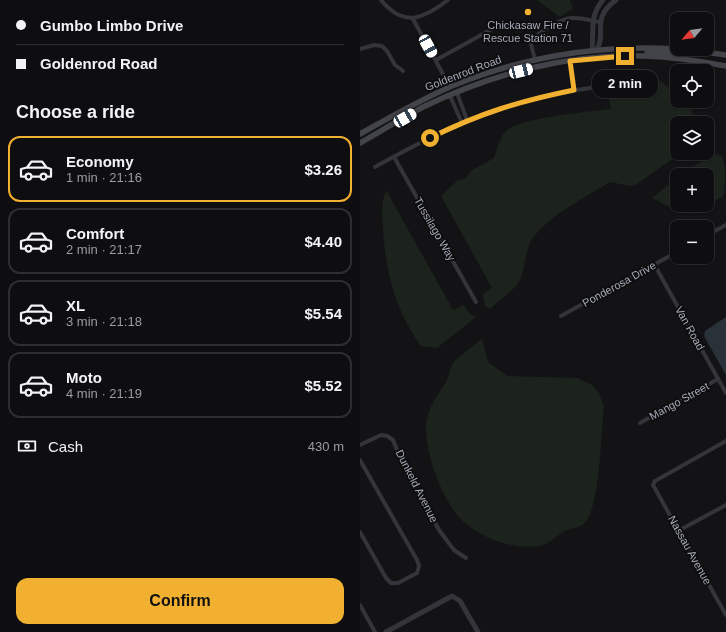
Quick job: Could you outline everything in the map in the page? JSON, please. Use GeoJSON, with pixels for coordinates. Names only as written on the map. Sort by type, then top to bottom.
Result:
{"type":"FeatureCollection","features":[{"type":"Feature","properties":{"kind":"main road","name":"Goldenrod Road"},"geometry":{"type":"LineString","coordinates":[[360,134],[401,111],[450,87],[504,67],[595,50],[670,49]]}},
{"type":"Feature","properties":{"kind":"main road"},"geometry":{"type":"LineString","coordinates":[[581,59],[595,54],[595,50]]}},
{"type":"Feature","properties":{"kind":"main road"},"geometry":{"type":"LineString","coordinates":[[636,56],[645,52],[670,53]]}},
{"type":"Feature","properties":{"kind":"main road"},"geometry":{"type":"LineString","coordinates":[[689,59],[693,54],[726,56]]}},
{"type":"Feature","properties":{"kind":"main road"},"geometry":{"type":"LineString","coordinates":[[714,54],[726,56]]}},
{"type":"Feature","properties":{"kind":"main road","name":"Goldenrod Road"},"geometry":{"type":"LineString","coordinates":[[360,143],[423,108],[457,93],[508,74],[581,59],[636,56],[689,59],[726,66]]}},
{"type":"Feature","properties":{"kind":"main road"},"geometry":{"type":"LineString","coordinates":[[360,138],[391,120],[401,111]]}},
{"type":"Feature","properties":{"kind":"street"},"geometry":{"type":"LineString","coordinates":[[381,0],[391,11],[401,16],[413,19],[426,15],[448,0]]}},
{"type":"Feature","properties":{"kind":"street"},"geometry":{"type":"LineString","coordinates":[[595,50],[592,21],[597,7],[603,0]]}},
{"type":"Feature","properties":{"kind":"street"},"geometry":{"type":"LineString","coordinates":[[595,50],[600,44],[600,22],[607,8],[616,0]]}},
{"type":"Feature","properties":{"kind":"street"},"geometry":{"type":"LineString","coordinates":[[535,60],[531,44],[537,35],[567,18],[600,22]]}},
{"type":"Feature","properties":{"kind":"street"},"geometry":{"type":"LineString","coordinates":[[413,19],[450,87]]}},
{"type":"Feature","properties":{"kind":"street"},"geometry":{"type":"LineString","coordinates":[[436,60],[503,22]]}},
{"type":"Feature","properties":{"kind":"street"},"geometry":{"type":"LineString","coordinates":[[360,49],[382,46],[387,51],[395,65],[402,71]]}},
{"type":"Feature","properties":{"kind":"street"},"geometry":{"type":"LineString","coordinates":[[570,61],[574,90]]}},
{"type":"Feature","properties":{"kind":"street"},"geometry":{"type":"LineString","coordinates":[[376,167],[467,120],[526,100],[597,87]]}},
{"type":"Feature","properties":{"kind":"street"},"geometry":{"type":"LineString","coordinates":[[457,93],[467,120]]}},
{"type":"Feature","properties":{"kind":"street"},"geometry":{"type":"LineString","coordinates":[[450,96],[462,122]]}},
{"type":"Feature","properties":{"kind":"street"},"geometry":{"type":"LineString","coordinates":[[457,111],[463,109]]}},
{"type":"Feature","properties":{"kind":"street","name":"Tussilago Way"},"geometry":{"type":"LineString","coordinates":[[394,157],[476,302]]}},
{"type":"Feature","properties":{"kind":"street"},"geometry":{"type":"LineString","coordinates":[[714,231],[726,225]]}},
{"type":"Feature","properties":{"kind":"street","name":"Ponderosa Drive"},"geometry":{"type":"LineString","coordinates":[[561,316],[670,256]]}},
{"type":"Feature","properties":{"kind":"street","name":"Van Road"},"geometry":{"type":"LineString","coordinates":[[654,264],[726,393]]}},
{"type":"Feature","properties":{"kind":"street","name":"Mango Street"},"geometry":{"type":"LineString","coordinates":[[640,423],[718,379]]}},
{"type":"Feature","properties":{"kind":"street","name":"Dunkeld Avenue"},"geometry":{"type":"LineString","coordinates":[[360,445],[381,435],[387,436],[393,440],[402,462],[439,530],[454,550],[466,558]]}},
{"type":"Feature","properties":{"kind":"street","name":"Nassau Avenue"},"geometry":{"type":"LineString","coordinates":[[726,441],[655,481],[653,485],[726,615]]}},
{"type":"Feature","properties":{"kind":"street"},"geometry":{"type":"LineString","coordinates":[[360,460],[416,560],[419,566],[417,573],[398,584],[391,583],[386,578],[360,532]]}},
{"type":"Feature","properties":{"kind":"street"},"geometry":{"type":"LineString","coordinates":[[678,531],[726,505]]}},
{"type":"Feature","properties":{"kind":"street"},"geometry":{"type":"LineString","coordinates":[[386,632],[452,596],[460,601],[478,632]]}},
{"type":"Feature","properties":{"kind":"street"},"geometry":{"type":"LineString","coordinates":[[360,605],[375,632]]}},
{"type":"Feature","properties":{"kind":"shaded area"},"geometry":{"type":"Polygon","coordinates":[[[537,0],[570,0],[573,9],[560,17],[537,0]]]}},
{"type":"Feature","properties":{"kind":"shaded area"},"geometry":{"type":"Polygon","coordinates":[[[617,69],[641,70],[651,74],[670,89],[670,108],[691,108],[694,116],[670,116],[671,160],[637,184],[630,186],[610,182],[561,212],[543,227],[531,240],[519,282],[490,309],[485,306],[483,294],[492,288],[441,196],[458,180],[466,178],[472,170],[494,158],[503,135],[513,127],[524,122],[555,116],[611,109],[605,77],[617,69]]]}},
{"type":"Feature","properties":{"kind":"shaded area"},"geometry":{"type":"Polygon","coordinates":[[[714,155],[722,156],[725,170],[725,182],[723,196],[714,201],[714,168],[692,168],[705,160],[714,160],[714,155]]]}},
{"type":"Feature","properties":{"kind":"shaded area"},"geometry":{"type":"Polygon","coordinates":[[[670,184],[670,207],[652,198],[670,184]]]}},
{"type":"Feature","properties":{"kind":"shaded area"},"geometry":{"type":"Polygon","coordinates":[[[386,190],[453,310],[464,305],[469,313],[476,317],[437,348],[421,346],[398,305],[393,290],[384,245],[382,214],[386,190]]]}},
{"type":"Feature","properties":{"kind":"shaded area"},"geometry":{"type":"Polygon","coordinates":[[[726,317],[726,375],[704,336],[705,331],[726,317]]]}},
{"type":"Feature","properties":{"kind":"shaded area"},"geometry":{"type":"Polygon","coordinates":[[[482,339],[488,362],[507,376],[577,378],[592,385],[599,393],[604,406],[601,449],[595,497],[587,520],[582,525],[566,530],[543,545],[512,545],[491,539],[481,534],[464,522],[456,514],[441,489],[435,474],[427,444],[426,430],[430,409],[447,380],[454,362],[482,339]]]}},
{"type":"Feature","properties":{"kind":"place","name":"Chickasaw Fire / Rescue Station 71"},"geometry":{"type":"Point","coordinates":[528,12]}},
{"type":"Feature","properties":{"kind":"route"},"geometry":{"type":"LineString","coordinates":[[430,138],[476,116],[526,100],[574,90],[570,61],[625,56]]}}]}
